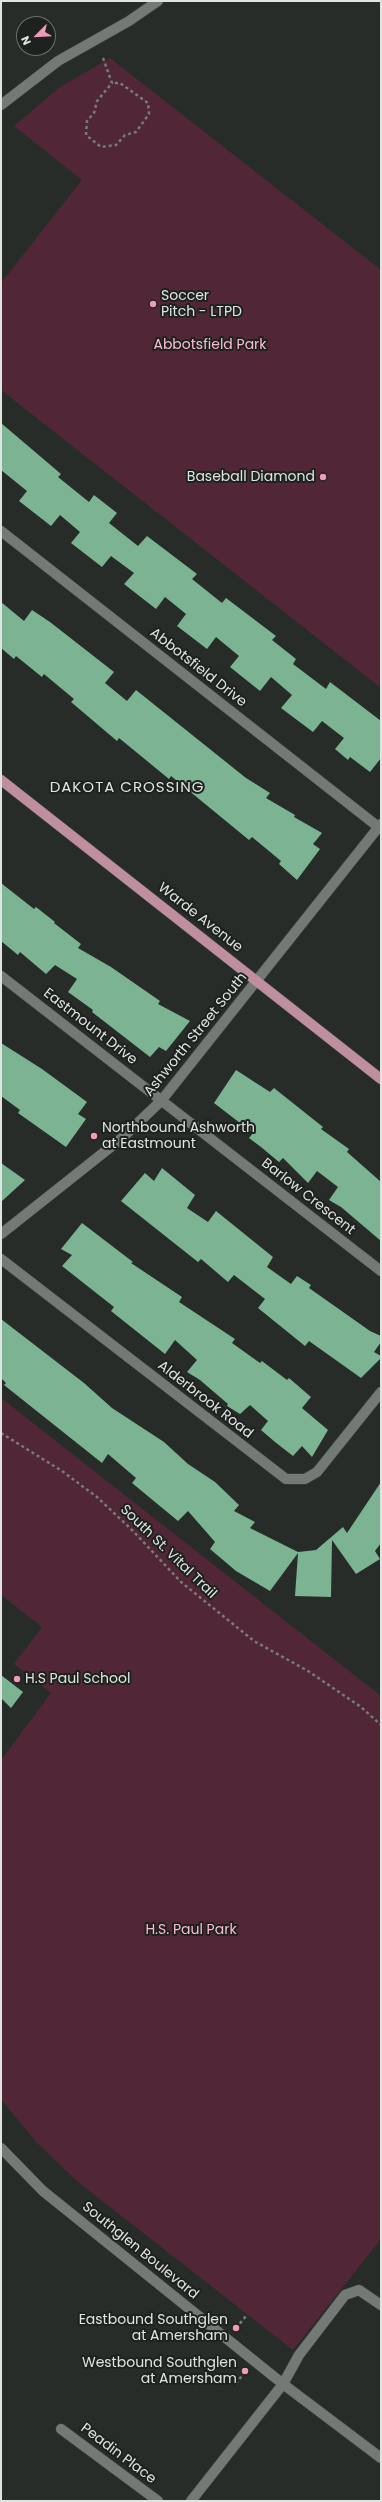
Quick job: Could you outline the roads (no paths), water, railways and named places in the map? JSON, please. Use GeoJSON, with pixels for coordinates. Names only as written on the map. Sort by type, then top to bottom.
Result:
{"type":"FeatureCollection","features":[{"type":"Feature","properties":{"kind":"main road","name":"Warde Avenue"},"geometry":{"type":"LineString","coordinates":[[1,780],[381,1079]]}},
{"type":"Feature","properties":{"kind":"street"},"geometry":{"type":"LineString","coordinates":[[1,105],[52,65],[158,1]]}},
{"type":"Feature","properties":{"kind":"street","name":"Abbotsfield Drive"},"geometry":{"type":"LineString","coordinates":[[1,531],[380,827]]}},
{"type":"Feature","properties":{"kind":"street","name":"Ashworth Street South"},"geometry":{"type":"LineString","coordinates":[[1,1234],[122,1138],[161,1101],[380,827]]}},
{"type":"Feature","properties":{"kind":"street","name":"Eastmount Drive"},"geometry":{"type":"LineString","coordinates":[[1,976],[161,1101]]}},
{"type":"Feature","properties":{"kind":"street","name":"Barlow Crescent"},"geometry":{"type":"LineString","coordinates":[[161,1101],[381,1271]]}},
{"type":"Feature","properties":{"kind":"street","name":"Alderbrook Road"},"geometry":{"type":"LineString","coordinates":[[1,1259],[286,1479],[305,1479],[317,1472],[381,1392]]}},
{"type":"Feature","properties":{"kind":"street","name":"Southglen Boulevard"},"geometry":{"type":"LineString","coordinates":[[1,2148],[42,2191],[283,2384],[381,2458]]}},
{"type":"Feature","properties":{"kind":"street"},"geometry":{"type":"LineString","coordinates":[[191,2501],[283,2384],[299,2356],[345,2295],[359,2290],[381,2305]]}},
{"type":"Feature","properties":{"kind":"street","name":"Peadin Place"},"geometry":{"type":"LineString","coordinates":[[61,2429],[158,2501]]}},
{"type":"Feature","properties":{"kind":"place","name":"Soccer Pitch - LTPD"},"geometry":{"type":"Point","coordinates":[153,304]}},
{"type":"Feature","properties":{"kind":"place","name":"Baseball Diamond"},"geometry":{"type":"Point","coordinates":[323,477]}},
{"type":"Feature","properties":{"kind":"place","name":"Northbound Ashworth at Eastmount"},"geometry":{"type":"Point","coordinates":[94,1136]}},
{"type":"Feature","properties":{"kind":"place","name":"H.S Paul School"},"geometry":{"type":"Point","coordinates":[17,1679]}},
{"type":"Feature","properties":{"kind":"place","name":"Eastbound Southglen at Amersham"},"geometry":{"type":"Point","coordinates":[236,2328]}},
{"type":"Feature","properties":{"kind":"place","name":"Westbound Southglen at Amersham"},"geometry":{"type":"Point","coordinates":[245,2371]}},
{"type":"Feature","properties":{"kind":"district","name":"DAKOTA CROSSING"},"geometry":{"type":"Point","coordinates":[127,788]}},
{"type":"Feature","properties":{"kind":"park label","name":"Abbotsfield Park"},"geometry":{"type":"Point","coordinates":[210,345]}},
{"type":"Feature","properties":{"kind":"park label","name":"H.S. Paul Park"},"geometry":{"type":"Point","coordinates":[191,1930]}}]}
